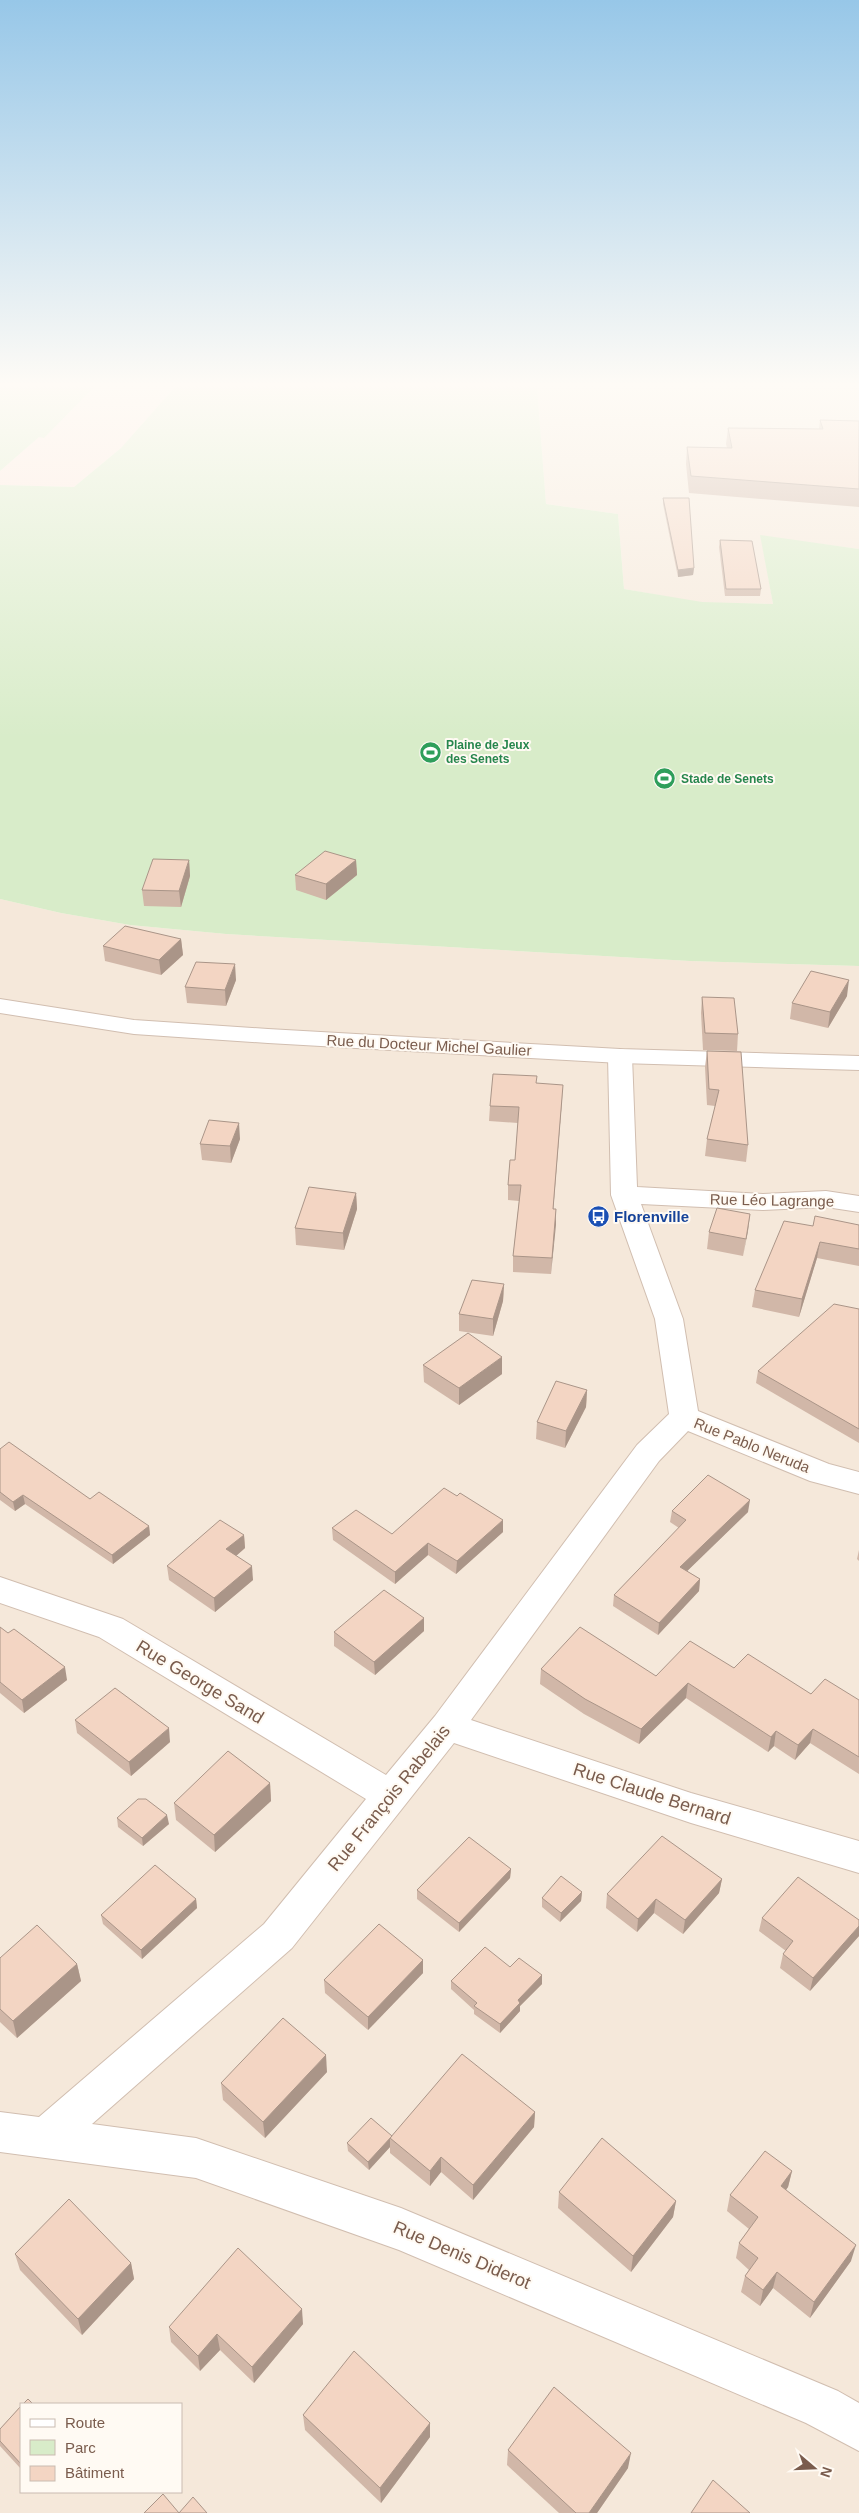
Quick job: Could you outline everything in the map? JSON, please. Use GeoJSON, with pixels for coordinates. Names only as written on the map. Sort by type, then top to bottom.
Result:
{"type":"FeatureCollection","features":[{"type":"Feature","properties":{"kind":"street","name":"Rue du Docteur Michel Gaulier"},"geometry":{"type":"LineString","coordinates":[[0,1006],[134,1027],[620,1056],[859,1063]]}},
{"type":"Feature","properties":{"kind":"street","name":"Rue Pablo Neruda"},"geometry":{"type":"LineString","coordinates":[[620,1056],[624,1194],[670,1319],[684,1417],[821,1473],[859,1483]]}},
{"type":"Feature","properties":{"kind":"street","name":"Rue Léo Lagrange"},"geometry":{"type":"LineString","coordinates":[[624,1194],[763,1202],[826,1199],[859,1204]]}},
{"type":"Feature","properties":{"kind":"street","name":"Rue François Rabelais"},"geometry":{"type":"LineString","coordinates":[[47,2138],[278,1936],[447,1726],[648,1453],[684,1417]]}},
{"type":"Feature","properties":{"kind":"street","name":"Rue George Sand"},"geometry":{"type":"LineString","coordinates":[[0,1590],[111,1628],[391,1796]]}},
{"type":"Feature","properties":{"kind":"street","name":"Rue Claude Bernard"},"geometry":{"type":"LineString","coordinates":[[447,1726],[691,1808],[859,1857]]}},
{"type":"Feature","properties":{"kind":"street","name":"Rue Denis Diderot"},"geometry":{"type":"LineString","coordinates":[[0,2132],[196,2158],[401,2229],[822,2407],[859,2428]]}},
{"type":"Feature","properties":{"kind":"shaded area"},"geometry":{"type":"Polygon","coordinates":[[[548,504],[859,504],[859,549],[761,536],[773,604],[702,603],[624,589],[618,514],[548,504]]]}},
{"type":"Feature","properties":{"kind":"shaded area"},"geometry":{"type":"Polygon","coordinates":[[[0,899],[61,913],[130,925],[226,934],[690,961],[859,966],[859,2513],[0,2513],[0,899]]]}},
{"type":"Feature","properties":{"kind":"green space","name":"Plaine de Jeux des Senets"},"geometry":{"type":"Polygon","coordinates":[[[0,504],[548,504],[618,514],[624,589],[702,602],[773,604],[760,535],[859,549],[859,966],[690,961],[226,934],[130,925],[61,913],[0,899],[0,504]]]}},
{"type":"Feature","properties":{"kind":"building"},"geometry":{"type":"Polygon","coordinates":[[[664,504],[689,504],[694,568],[678,570],[664,504]]]}},
{"type":"Feature","properties":{"kind":"building"},"geometry":{"type":"Polygon","coordinates":[[[720,540],[752,541],[761,589],[726,589],[720,540]]]}},
{"type":"Feature","properties":{"kind":"building"},"geometry":{"type":"Polygon","coordinates":[[[325,851],[356,860],[326,884],[295,875],[325,851]]]}},
{"type":"Feature","properties":{"kind":"building"},"geometry":{"type":"Polygon","coordinates":[[[153,859],[189,860],[179,891],[142,890],[153,859]]]}},
{"type":"Feature","properties":{"kind":"building"},"geometry":{"type":"Polygon","coordinates":[[[125,926],[181,939],[159,960],[103,946],[125,926]]]}},
{"type":"Feature","properties":{"kind":"building"},"geometry":{"type":"Polygon","coordinates":[[[196,962],[235,964],[225,990],[185,987],[196,962]]]}},
{"type":"Feature","properties":{"kind":"building"},"geometry":{"type":"Polygon","coordinates":[[[811,971],[849,980],[830,1012],[792,1003],[811,971]]]}},
{"type":"Feature","properties":{"kind":"building"},"geometry":{"type":"Polygon","coordinates":[[[702,997],[734,998],[738,1034],[705,1033],[702,997]]]}},
{"type":"Feature","properties":{"kind":"building"},"geometry":{"type":"Polygon","coordinates":[[[707,1051],[741,1052],[748,1145],[707,1139],[719,1090],[709,1089],[707,1051]]]}},
{"type":"Feature","properties":{"kind":"building"},"geometry":{"type":"Polygon","coordinates":[[[493,1074],[537,1076],[536,1083],[563,1085],[553,1209],[556,1209],[552,1258],[513,1256],[521,1185],[508,1185],[510,1160],[515,1160],[519,1107],[490,1106],[493,1074]]]}},
{"type":"Feature","properties":{"kind":"building"},"geometry":{"type":"Polygon","coordinates":[[[209,1120],[239,1123],[230,1146],[200,1144],[209,1120]]]}},
{"type":"Feature","properties":{"kind":"building"},"geometry":{"type":"Polygon","coordinates":[[[309,1187],[356,1193],[343,1233],[295,1228],[309,1187]]]}},
{"type":"Feature","properties":{"kind":"building"},"geometry":{"type":"Polygon","coordinates":[[[717,1208],[750,1214],[746,1239],[709,1232],[717,1208]]]}},
{"type":"Feature","properties":{"kind":"building"},"geometry":{"type":"Polygon","coordinates":[[[815,1216],[859,1225],[859,1249],[820,1242],[802,1299],[755,1290],[784,1221],[813,1226],[815,1216]]]}},
{"type":"Feature","properties":{"kind":"building"},"geometry":{"type":"Polygon","coordinates":[[[472,1280],[504,1284],[493,1319],[459,1314],[472,1280]]]}},
{"type":"Feature","properties":{"kind":"building"},"geometry":{"type":"Polygon","coordinates":[[[834,1304],[859,1309],[859,1429],[758,1371],[834,1304]]]}},
{"type":"Feature","properties":{"kind":"building"},"geometry":{"type":"Polygon","coordinates":[[[468,1333],[502,1357],[459,1388],[423,1365],[468,1333]]]}},
{"type":"Feature","properties":{"kind":"building"},"geometry":{"type":"Polygon","coordinates":[[[556,1381],[587,1390],[566,1431],[537,1422],[556,1381]]]}},
{"type":"Feature","properties":{"kind":"building"},"geometry":{"type":"Polygon","coordinates":[[[9,1442],[90,1499],[99,1492],[149,1526],[112,1555],[23,1495],[13,1502],[0,1492],[0,1449],[9,1442]]]}},
{"type":"Feature","properties":{"kind":"building"},"geometry":{"type":"Polygon","coordinates":[[[708,1475],[750,1500],[680,1567],[700,1579],[659,1623],[614,1595],[686,1520],[672,1511],[708,1475]]]}},
{"type":"Feature","properties":{"kind":"building"},"geometry":{"type":"Polygon","coordinates":[[[444,1488],[457,1496],[460,1493],[503,1520],[457,1561],[428,1543],[395,1572],[332,1528],[356,1510],[392,1534],[444,1488]]]}},
{"type":"Feature","properties":{"kind":"building"},"geometry":{"type":"Polygon","coordinates":[[[220,1520],[244,1535],[226,1549],[252,1566],[214,1598],[167,1566],[220,1520]]]}},
{"type":"Feature","properties":{"kind":"building"},"geometry":{"type":"Polygon","coordinates":[[[384,1590],[424,1618],[374,1662],[334,1632],[384,1590]]]}},
{"type":"Feature","properties":{"kind":"building"},"geometry":{"type":"Polygon","coordinates":[[[0,1627],[8,1633],[14,1629],[65,1667],[22,1700],[0,1682],[0,1627]]]}},
{"type":"Feature","properties":{"kind":"building"},"geometry":{"type":"Polygon","coordinates":[[[580,1627],[656,1676],[690,1641],[734,1668],[748,1654],[811,1694],[825,1679],[859,1700],[859,1757],[813,1729],[798,1745],[776,1731],[771,1737],[688,1683],[641,1729],[585,1699],[541,1669],[580,1627]]]}},
{"type":"Feature","properties":{"kind":"building"},"geometry":{"type":"Polygon","coordinates":[[[115,1688],[169,1728],[129,1762],[75,1720],[115,1688]]]}},
{"type":"Feature","properties":{"kind":"building"},"geometry":{"type":"Polygon","coordinates":[[[228,1751],[270,1783],[214,1835],[174,1803],[228,1751]]]}},
{"type":"Feature","properties":{"kind":"building"},"geometry":{"type":"Polygon","coordinates":[[[138,1799],[146,1799],[167,1815],[142,1838],[117,1818],[138,1799]]]}},
{"type":"Feature","properties":{"kind":"building"},"geometry":{"type":"Polygon","coordinates":[[[662,1836],[722,1879],[685,1920],[656,1899],[638,1919],[607,1894],[662,1836]]]}},
{"type":"Feature","properties":{"kind":"building"},"geometry":{"type":"Polygon","coordinates":[[[469,1837],[511,1869],[459,1923],[417,1890],[469,1837]]]}},
{"type":"Feature","properties":{"kind":"building"},"geometry":{"type":"Polygon","coordinates":[[[155,1865],[196,1899],[141,1950],[101,1915],[155,1865]]]}},
{"type":"Feature","properties":{"kind":"building"},"geometry":{"type":"Polygon","coordinates":[[[561,1876],[582,1892],[561,1913],[542,1898],[561,1876]]]}},
{"type":"Feature","properties":{"kind":"building"},"geometry":{"type":"Polygon","coordinates":[[[798,1877],[859,1920],[859,1926],[813,1978],[783,1954],[793,1941],[762,1918],[798,1877]]]}},
{"type":"Feature","properties":{"kind":"building"},"geometry":{"type":"Polygon","coordinates":[[[379,1924],[423,1960],[368,2017],[324,1980],[379,1924]]]}},
{"type":"Feature","properties":{"kind":"building"},"geometry":{"type":"Polygon","coordinates":[[[37,1925],[77,1964],[13,2021],[0,2009],[0,1958],[37,1925]]]}},
{"type":"Feature","properties":{"kind":"building"},"geometry":{"type":"Polygon","coordinates":[[[485,1947],[510,1967],[519,1958],[542,1975],[518,2000],[520,2003],[500,2024],[474,2006],[477,2003],[451,1981],[485,1947]]]}},
{"type":"Feature","properties":{"kind":"building"},"geometry":{"type":"Polygon","coordinates":[[[283,2018],[326,2055],[263,2122],[221,2083],[283,2018]]]}},
{"type":"Feature","properties":{"kind":"building"},"geometry":{"type":"Polygon","coordinates":[[[462,2054],[535,2112],[473,2185],[441,2157],[430,2171],[390,2138],[462,2054]]]}},
{"type":"Feature","properties":{"kind":"building"},"geometry":{"type":"Polygon","coordinates":[[[371,2118],[392,2136],[368,2162],[347,2143],[371,2118]]]}},
{"type":"Feature","properties":{"kind":"building"},"geometry":{"type":"Polygon","coordinates":[[[602,2138],[676,2201],[633,2256],[559,2192],[602,2138]]]}},
{"type":"Feature","properties":{"kind":"building"},"geometry":{"type":"Polygon","coordinates":[[[765,2151],[792,2171],[781,2186],[856,2245],[814,2302],[777,2272],[763,2290],[745,2276],[758,2258],[739,2243],[758,2217],[730,2195],[765,2151]]]}},
{"type":"Feature","properties":{"kind":"building"},"geometry":{"type":"Polygon","coordinates":[[[69,2199],[131,2263],[78,2319],[15,2254],[69,2199]]]}},
{"type":"Feature","properties":{"kind":"building"},"geometry":{"type":"Polygon","coordinates":[[[238,2248],[302,2309],[252,2367],[217,2334],[198,2356],[169,2327],[238,2248]]]}},
{"type":"Feature","properties":{"kind":"building"},"geometry":{"type":"Polygon","coordinates":[[[354,2351],[430,2423],[380,2488],[303,2415],[354,2351]]]}},
{"type":"Feature","properties":{"kind":"building"},"geometry":{"type":"Polygon","coordinates":[[[554,2387],[631,2453],[589,2513],[576,2513],[508,2450],[554,2387]]]}},
{"type":"Feature","properties":{"kind":"building"},"geometry":{"type":"Polygon","coordinates":[[[28,2399],[32,2403],[24,2403],[28,2399]]]}},
{"type":"Feature","properties":{"kind":"building"},"geometry":{"type":"Polygon","coordinates":[[[20,2407],[20,2463],[0,2441],[0,2429],[20,2407]]]}},
{"type":"Feature","properties":{"kind":"building"},"geometry":{"type":"Polygon","coordinates":[[[713,2480],[750,2513],[691,2513],[713,2480]]]}},
{"type":"Feature","properties":{"kind":"building"},"geometry":{"type":"Polygon","coordinates":[[[163,2494],[179,2513],[144,2513],[163,2494]]]}},
{"type":"Feature","properties":{"kind":"building"},"geometry":{"type":"Polygon","coordinates":[[[193,2497],[207,2513],[179,2513],[193,2497]]]}},
{"type":"Feature","properties":{"kind":"place","name":"Plaine de Jeux des Senets"},"geometry":{"type":"Point","coordinates":[430,752]}},
{"type":"Feature","properties":{"kind":"place","name":"Stade de Senets"},"geometry":{"type":"Point","coordinates":[665,779]}},
{"type":"Feature","properties":{"kind":"place","name":"Florenville"},"geometry":{"type":"Point","coordinates":[598,1216]}}]}
